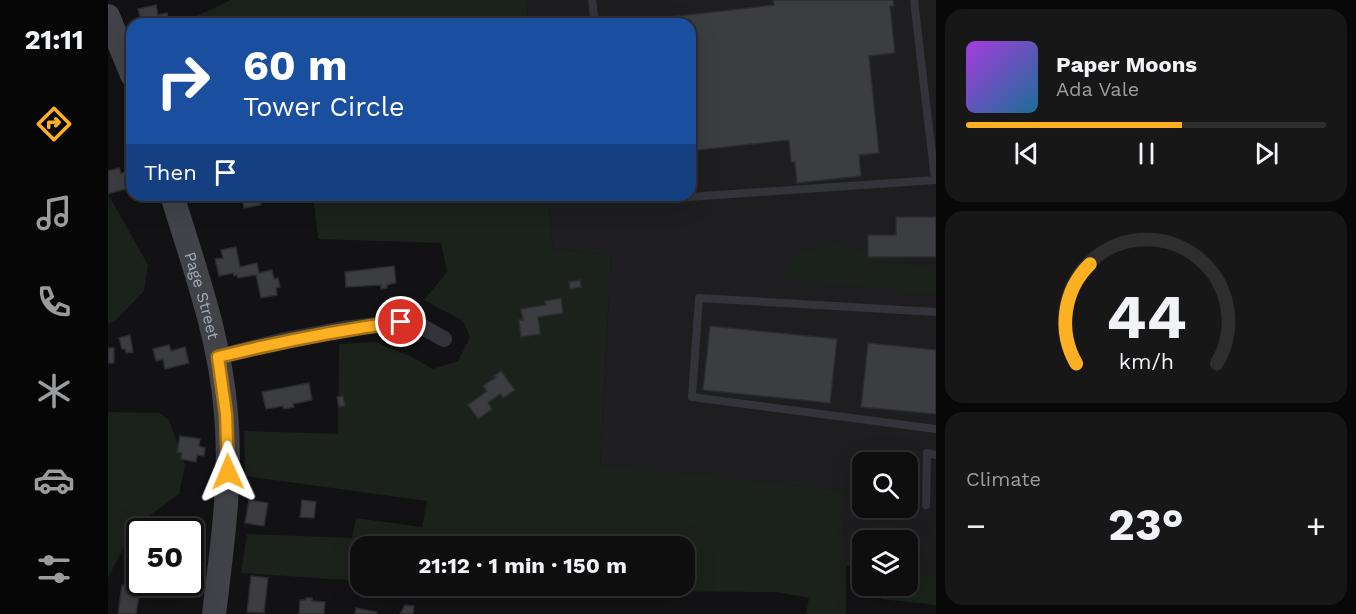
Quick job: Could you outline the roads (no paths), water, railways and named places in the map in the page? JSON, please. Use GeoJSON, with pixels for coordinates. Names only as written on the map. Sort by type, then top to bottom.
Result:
{"type":"FeatureCollection","features":[{"type":"Feature","properties":{"kind":"main road"},"geometry":{"type":"LineString","coordinates":[[108,16],[126,60]]}},
{"type":"Feature","properties":{"kind":"main road","name":"Page Street"},"geometry":{"type":"LineString","coordinates":[[174,201],[206,305],[218,357],[226,414],[227,497],[214,614]]}},
{"type":"Feature","properties":{"kind":"street"},"geometry":{"type":"LineString","coordinates":[[218,357],[285,340],[343,329],[401,322],[421,326],[444,339]]}},
{"type":"Feature","properties":{"kind":"lane"},"geometry":{"type":"LineString","coordinates":[[592,0],[594,18]]}},
{"type":"Feature","properties":{"kind":"lane"},"geometry":{"type":"LineString","coordinates":[[696,196],[935,180],[914,0]]}},
{"type":"Feature","properties":{"kind":"lane"},"geometry":{"type":"LineString","coordinates":[[936,312],[699,298],[692,397],[936,429]]}},
{"type":"Feature","properties":{"kind":"lane"},"geometry":{"type":"LineString","coordinates":[[926,505],[927,453],[936,454]]}}]}
